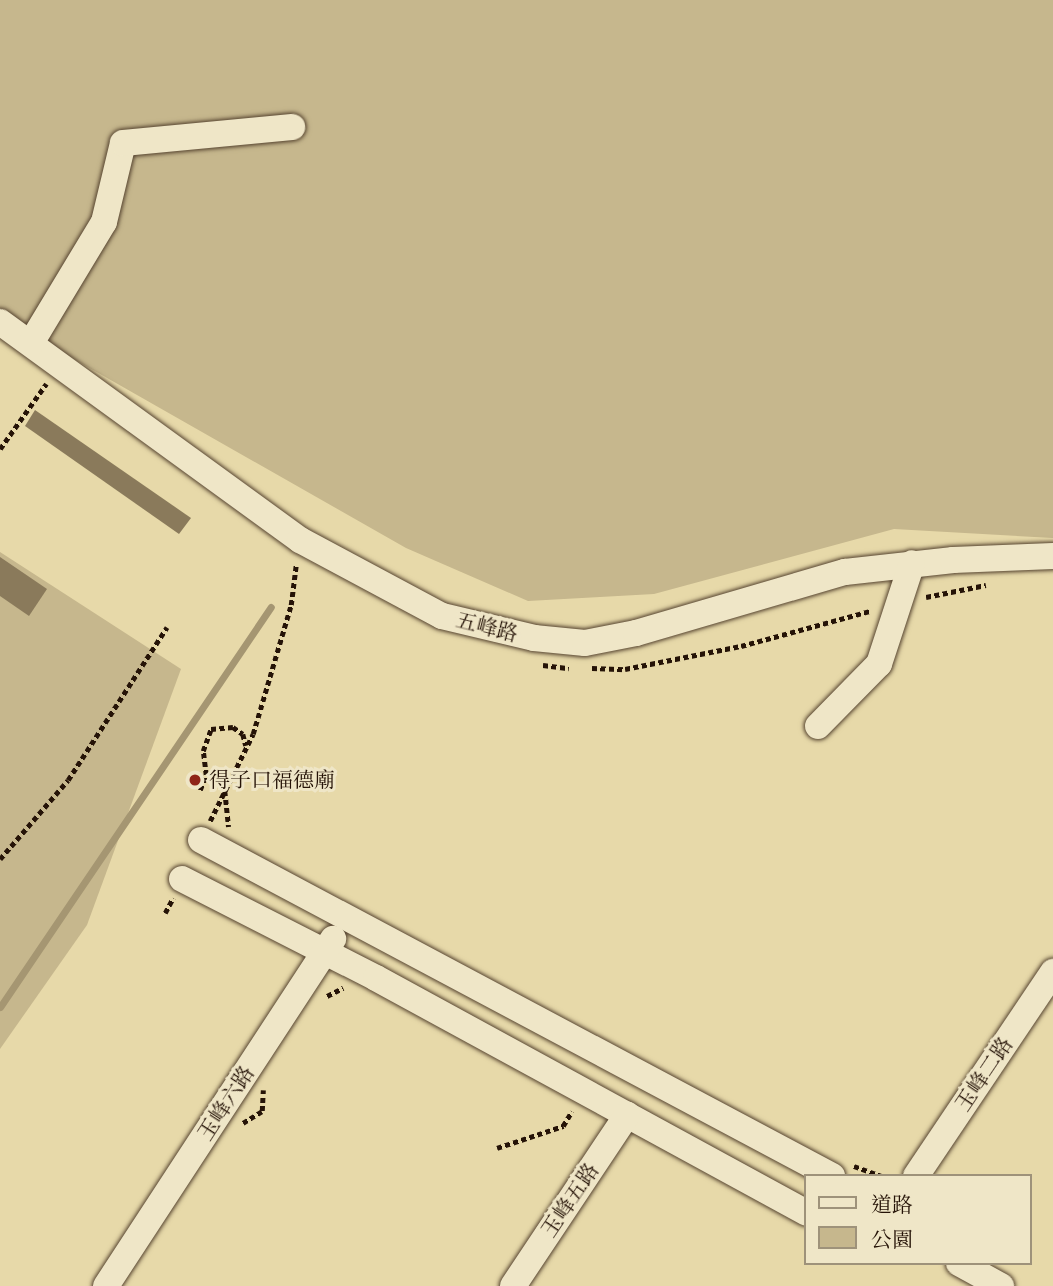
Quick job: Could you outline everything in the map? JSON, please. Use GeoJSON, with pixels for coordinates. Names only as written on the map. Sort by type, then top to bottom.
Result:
{"type":"FeatureCollection","features":[{"type":"Feature","properties":{"kind":"street"},"geometry":{"type":"LineString","coordinates":[[31,343],[104,222],[123,143],[292,127]]}},
{"type":"Feature","properties":{"kind":"street","name":"五峰路"},"geometry":{"type":"LineString","coordinates":[[0,322],[300,540],[442,615],[534,638],[584,643],[636,634],[845,572],[912,563],[1053,556]]}},
{"type":"Feature","properties":{"kind":"street"},"geometry":{"type":"LineString","coordinates":[[818,726],[879,664],[912,563]]}},
{"type":"Feature","properties":{"kind":"street"},"geometry":{"type":"LineString","coordinates":[[201,840],[828,1174]]}},
{"type":"Feature","properties":{"kind":"street"},"geometry":{"type":"LineString","coordinates":[[182,879],[325,952],[804,1211]]}},
{"type":"Feature","properties":{"kind":"street","name":"玉峰六路"},"geometry":{"type":"LineString","coordinates":[[106,1286],[346,919]]}},
{"type":"Feature","properties":{"kind":"street","name":"玉峰二路"},"geometry":{"type":"LineString","coordinates":[[917,1174],[1053,972]]}},
{"type":"Feature","properties":{"kind":"street","name":"玉峰五路"},"geometry":{"type":"LineString","coordinates":[[513,1286],[627,1115]]}},
{"type":"Feature","properties":{"kind":"street"},"geometry":{"type":"LineString","coordinates":[[963,1265],[1001,1286]]}},
{"type":"Feature","properties":{"kind":"path"},"geometry":{"type":"LineString","coordinates":[[0,449],[41,391]]}},
{"type":"Feature","properties":{"kind":"path"},"geometry":{"type":"LineString","coordinates":[[201,840],[246,747],[291,604],[300,540]]}},
{"type":"Feature","properties":{"kind":"path"},"geometry":{"type":"LineString","coordinates":[[0,859],[68,780],[167,627]]}},
{"type":"Feature","properties":{"kind":"path"},"geometry":{"type":"LineString","coordinates":[[200,790],[206,775],[203,751],[211,729],[233,727],[243,734],[246,747]]}},
{"type":"Feature","properties":{"kind":"path"},"geometry":{"type":"LineString","coordinates":[[165,913],[182,879]]}},
{"type":"Feature","properties":{"kind":"path"},"geometry":{"type":"LineString","coordinates":[[497,1148],[563,1126],[578,1100]]}},
{"type":"Feature","properties":{"kind":"green space"},"geometry":{"type":"Polygon","coordinates":[[[0,0],[1053,0],[1053,538],[894,529],[654,594],[528,601],[406,548],[0,317],[0,0]]]}},
{"type":"Feature","properties":{"kind":"green space"},"geometry":{"type":"Polygon","coordinates":[[[0,552],[181,669],[87,925],[0,1049],[0,552]]]}},
{"type":"Feature","properties":{"kind":"building"},"geometry":{"type":"Polygon","coordinates":[[[35,410],[191,518],[179,534],[25,426],[35,410]]]}},
{"type":"Feature","properties":{"kind":"building"},"geometry":{"type":"Polygon","coordinates":[[[0,557],[47,589],[29,616],[0,596],[0,557]]]}},
{"type":"Feature","properties":{"kind":"building","name":"得子口福德廟"},"geometry":{"type":"Polygon","coordinates":[[[193,775],[199,779],[197,784],[190,782],[193,775]]]}},
{"type":"Feature","properties":{"kind":"waterway"},"geometry":{"type":"LineString","coordinates":[[0,1007],[271,607]]}},
{"type":"Feature","properties":{"kind":"place","name":"得子口福德廟"},"geometry":{"type":"Point","coordinates":[195,780]}}]}
